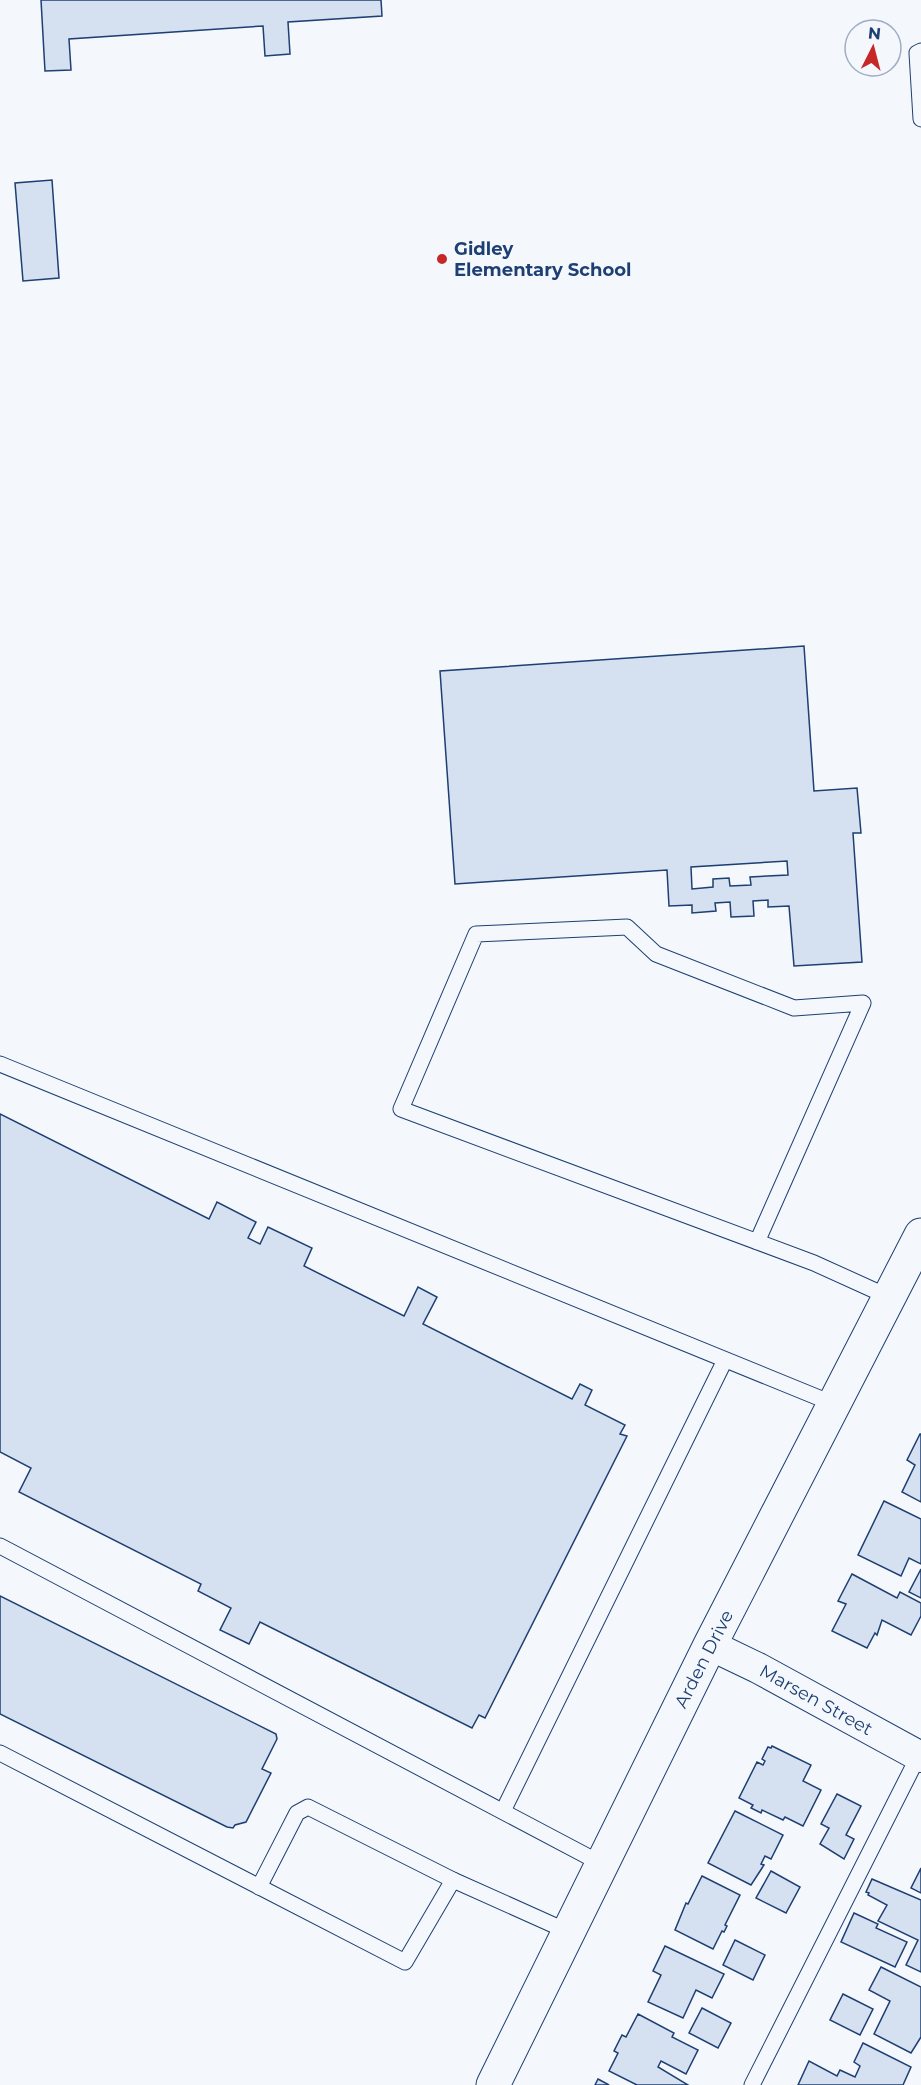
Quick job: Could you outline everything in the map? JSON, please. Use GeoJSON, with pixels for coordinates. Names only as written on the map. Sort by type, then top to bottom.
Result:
{"type":"FeatureCollection","features":[{"type":"Feature","properties":{"kind":"street","name":"Arden Drive"},"geometry":{"type":"LineString","coordinates":[[493,2085],[710,1645],[921,1235]]}},
{"type":"Feature","properties":{"kind":"street","name":"Marsen Street"},"geometry":{"type":"LineString","coordinates":[[710,1645],[758,1668],[920,1755]]}},
{"type":"Feature","properties":{"kind":"lane"},"geometry":{"type":"LineString","coordinates":[[921,51],[917,53],[921,119]]}},
{"type":"Feature","properties":{"kind":"lane"},"geometry":{"type":"LineString","coordinates":[[757,1242],[863,1003],[794,1008],[656,954],[627,927],[476,934],[401,1109],[757,1242],[814,1263],[889,1297]]}},
{"type":"Feature","properties":{"kind":"lane"},"geometry":{"type":"LineString","coordinates":[[0,1064],[834,1404]]}},
{"type":"Feature","properties":{"kind":"lane"},"geometry":{"type":"LineString","coordinates":[[503,1811],[725,1360]]}},
{"type":"Feature","properties":{"kind":"lane"},"geometry":{"type":"LineString","coordinates":[[0,1546],[602,1864]]}},
{"type":"Feature","properties":{"kind":"lane"},"geometry":{"type":"LineString","coordinates":[[0,1753],[405,1962],[453,1880]]}},
{"type":"Feature","properties":{"kind":"lane"},"geometry":{"type":"LineString","coordinates":[[752,2085],[920,1755]]}},
{"type":"Feature","properties":{"kind":"lane"},"geometry":{"type":"LineString","coordinates":[[259,1887],[297,1813],[308,1807],[453,1880],[568,1932]]}},
{"type":"Feature","properties":{"kind":"building"},"geometry":{"type":"Polygon","coordinates":[[[41,0],[381,0],[382,16],[288,22],[290,54],[265,56],[263,26],[69,39],[71,70],[45,71],[41,0]]]}},
{"type":"Feature","properties":{"kind":"building"},"geometry":{"type":"Polygon","coordinates":[[[52,180],[59,278],[23,281],[15,183],[52,180]]]}},
{"type":"Feature","properties":{"kind":"building"},"geometry":{"type":"Polygon","coordinates":[[[804,646],[814,791],[857,788],[861,833],[853,833],[862,962],[794,966],[789,906],[768,907],[768,900],[753,901],[754,916],[731,917],[730,902],[715,903],[716,911],[692,913],[692,905],[669,906],[667,870],[455,884],[440,671],[804,646]],[[787,861],[691,867],[692,889],[713,887],[713,879],[729,878],[730,886],[751,885],[750,877],[788,875],[787,861]]]}},
{"type":"Feature","properties":{"kind":"building"},"geometry":{"type":"Polygon","coordinates":[[[0,1114],[209,1219],[217,1202],[256,1222],[248,1238],[260,1244],[268,1227],[312,1248],[304,1266],[404,1316],[418,1287],[437,1297],[423,1324],[572,1399],[580,1384],[592,1390],[585,1405],[625,1425],[620,1434],[627,1436],[485,1718],[479,1715],[472,1728],[260,1622],[249,1644],[220,1630],[231,1608],[198,1591],[201,1584],[19,1492],[31,1468],[0,1452],[0,1114]]]}},
{"type":"Feature","properties":{"kind":"building"},"geometry":{"type":"Polygon","coordinates":[[[920,1434],[921,1502],[902,1492],[915,1465],[907,1460],[920,1434]]]}},
{"type":"Feature","properties":{"kind":"building"},"geometry":{"type":"Polygon","coordinates":[[[884,1501],[921,1519],[921,1564],[909,1558],[901,1576],[858,1555],[884,1501]]]}},
{"type":"Feature","properties":{"kind":"building"},"geometry":{"type":"Polygon","coordinates":[[[921,1569],[921,1598],[909,1592],[921,1569]]]}},
{"type":"Feature","properties":{"kind":"building"},"geometry":{"type":"Polygon","coordinates":[[[852,1574],[897,1598],[900,1592],[921,1603],[921,1616],[911,1635],[882,1620],[877,1635],[875,1633],[867,1648],[832,1631],[846,1604],[838,1601],[852,1574]]]}},
{"type":"Feature","properties":{"kind":"building"},"geometry":{"type":"Polygon","coordinates":[[[0,1596],[276,1734],[277,1739],[262,1769],[271,1773],[246,1822],[235,1825],[233,1828],[227,1827],[0,1714],[0,1596]]]}},
{"type":"Feature","properties":{"kind":"building"},"geometry":{"type":"Polygon","coordinates":[[[772,1746],[811,1765],[803,1781],[821,1790],[803,1826],[785,1817],[783,1820],[762,1810],[761,1813],[751,1808],[753,1805],[739,1798],[757,1762],[763,1765],[765,1761],[762,1759],[768,1747],[772,1746]]]}},
{"type":"Feature","properties":{"kind":"building"},"geometry":{"type":"Polygon","coordinates":[[[837,1794],[861,1806],[846,1835],[854,1839],[844,1859],[820,1844],[829,1828],[821,1824],[837,1794]]]}},
{"type":"Feature","properties":{"kind":"building"},"geometry":{"type":"Polygon","coordinates":[[[735,1811],[783,1835],[771,1859],[765,1856],[761,1864],[764,1865],[751,1885],[708,1863],[735,1811]]]}},
{"type":"Feature","properties":{"kind":"building"},"geometry":{"type":"Polygon","coordinates":[[[921,1868],[921,1893],[911,1888],[921,1868]]]}},
{"type":"Feature","properties":{"kind":"building"},"geometry":{"type":"Polygon","coordinates":[[[771,1871],[800,1887],[786,1913],[756,1898],[771,1871]]]}},
{"type":"Feature","properties":{"kind":"building"},"geometry":{"type":"Polygon","coordinates":[[[702,1876],[740,1895],[725,1925],[727,1926],[724,1932],[722,1931],[713,1949],[675,1930],[686,1903],[688,1904],[702,1876]]]}},
{"type":"Feature","properties":{"kind":"building"},"geometry":{"type":"Polygon","coordinates":[[[872,1879],[921,1900],[921,1972],[906,1965],[918,1940],[878,1921],[887,1905],[866,1892],[872,1879]]]}},
{"type":"Feature","properties":{"kind":"building"},"geometry":{"type":"Polygon","coordinates":[[[854,1913],[878,1924],[876,1928],[907,1942],[895,1967],[841,1942],[854,1913]]]}},
{"type":"Feature","properties":{"kind":"building"},"geometry":{"type":"Polygon","coordinates":[[[735,1940],[765,1955],[753,1980],[723,1965],[735,1940]]]}},
{"type":"Feature","properties":{"kind":"building"},"geometry":{"type":"Polygon","coordinates":[[[665,1946],[724,1974],[712,1998],[696,1990],[683,2018],[648,2002],[661,1975],[653,1971],[665,1946]]]}},
{"type":"Feature","properties":{"kind":"building"},"geometry":{"type":"Polygon","coordinates":[[[881,1967],[921,1987],[921,2037],[911,2053],[874,2034],[890,2001],[869,1990],[881,1967]]]}},
{"type":"Feature","properties":{"kind":"building"},"geometry":{"type":"Polygon","coordinates":[[[843,1994],[873,2009],[860,2035],[830,2020],[843,1994]]]}},
{"type":"Feature","properties":{"kind":"building"},"geometry":{"type":"Polygon","coordinates":[[[702,2008],[731,2023],[718,2048],[689,2033],[702,2008]]]}},
{"type":"Feature","properties":{"kind":"building"},"geometry":{"type":"Polygon","coordinates":[[[638,2014],[674,2033],[672,2037],[698,2050],[686,2074],[661,2061],[658,2067],[688,2085],[637,2085],[609,2071],[618,2053],[614,2051],[622,2035],[626,2037],[638,2014]]]}},
{"type":"Feature","properties":{"kind":"building"},"geometry":{"type":"Polygon","coordinates":[[[863,2043],[911,2067],[903,2085],[798,2085],[809,2061],[837,2076],[840,2070],[855,2077],[860,2066],[854,2062],[863,2043]]]}},
{"type":"Feature","properties":{"kind":"building"},"geometry":{"type":"Polygon","coordinates":[[[598,2079],[609,2085],[595,2085],[598,2079]]]}},
{"type":"Feature","properties":{"kind":"place","name":"Gidley Elementary School"},"geometry":{"type":"Point","coordinates":[442,259]}}]}
